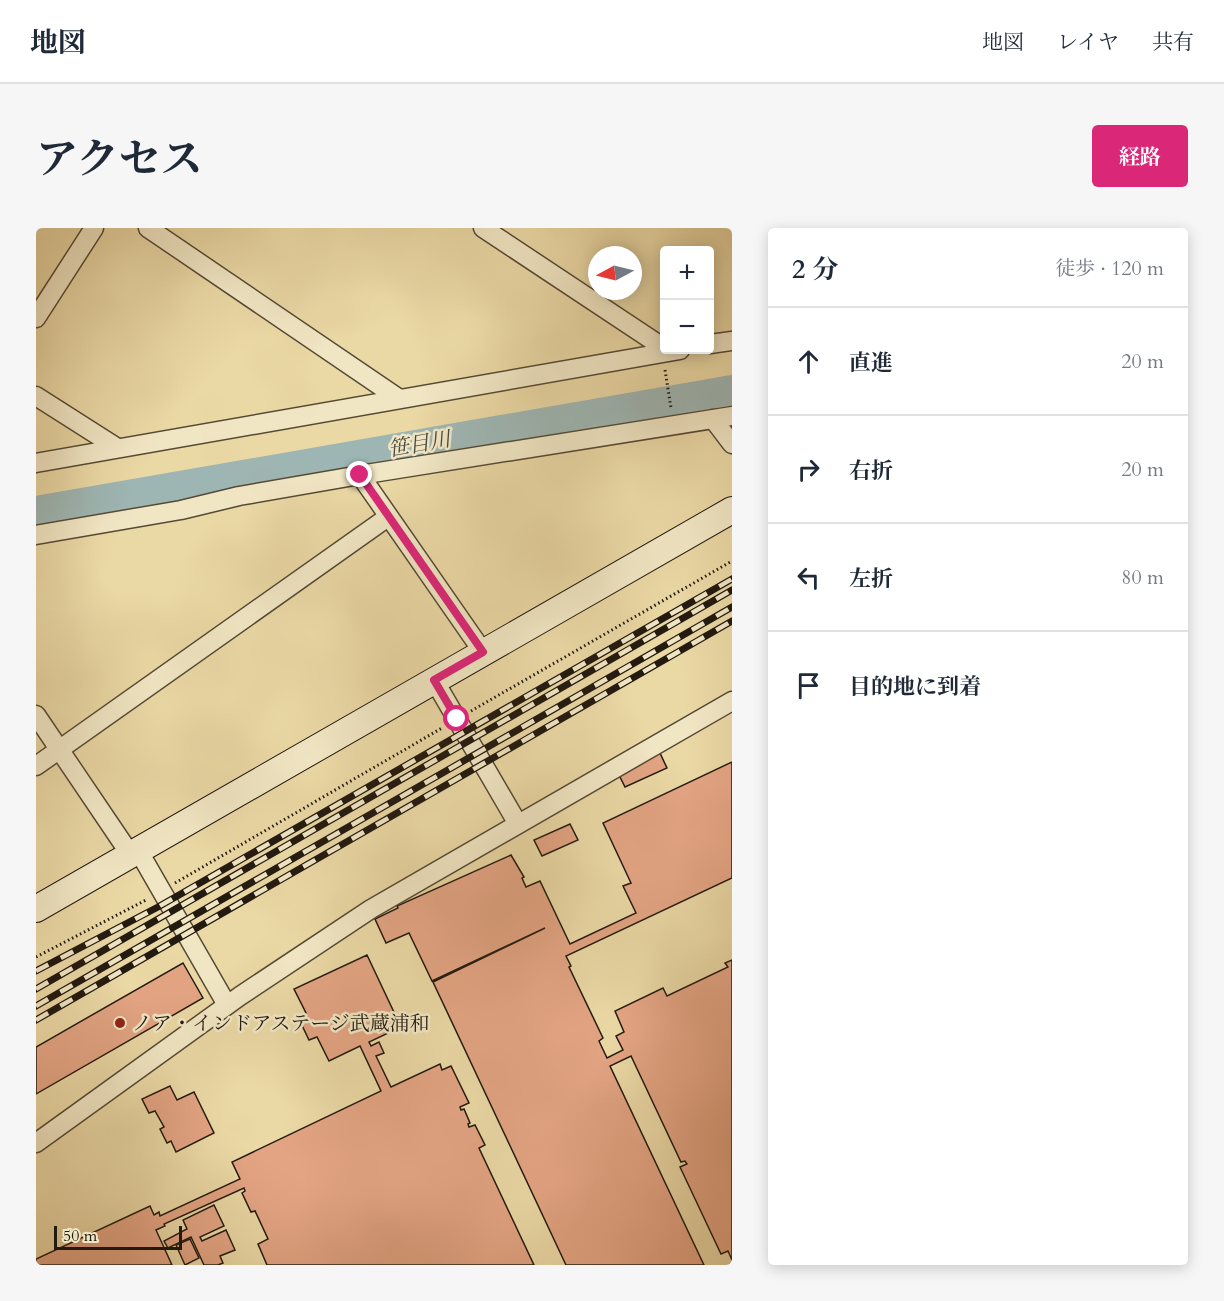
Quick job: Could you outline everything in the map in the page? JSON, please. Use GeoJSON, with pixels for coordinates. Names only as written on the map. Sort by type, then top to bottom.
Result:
{"type":"FeatureCollection","features":[{"type":"Feature","properties":{"kind":"street"},"geometry":{"type":"LineString","coordinates":[[36,318],[93,228]]}},
{"type":"Feature","properties":{"kind":"street"},"geometry":{"type":"LineString","coordinates":[[148,228],[398,399]]}},
{"type":"Feature","properties":{"kind":"street"},"geometry":{"type":"LineString","coordinates":[[483,228],[660,347]]}},
{"type":"Feature","properties":{"kind":"street"},"geometry":{"type":"LineString","coordinates":[[714,343],[732,340]]}},
{"type":"Feature","properties":{"kind":"street"},"geometry":{"type":"LineString","coordinates":[[36,463],[116,447],[663,354]]}},
{"type":"Feature","properties":{"kind":"street"},"geometry":{"type":"LineString","coordinates":[[36,396],[116,447]]}},
{"type":"Feature","properties":{"kind":"street"},"geometry":{"type":"LineString","coordinates":[[36,535],[181,510],[239,495],[732,416]]}},
{"type":"Feature","properties":{"kind":"street"},"geometry":{"type":"LineString","coordinates":[[713,419],[732,444]]}},
{"type":"Feature","properties":{"kind":"street"},"geometry":{"type":"LineString","coordinates":[[360,475],[483,652]]}},
{"type":"Feature","properties":{"kind":"street"},"geometry":{"type":"LineString","coordinates":[[36,909],[732,510]]}},
{"type":"Feature","properties":{"kind":"street"},"geometry":{"type":"LineString","coordinates":[[36,766],[388,517]]}},
{"type":"Feature","properties":{"kind":"street"},"geometry":{"type":"LineString","coordinates":[[434,680],[518,824]]}},
{"type":"Feature","properties":{"kind":"street"},"geometry":{"type":"LineString","coordinates":[[36,1143],[227,1005],[371,909],[732,701]]}},
{"type":"Feature","properties":{"kind":"street"},"geometry":{"type":"LineString","coordinates":[[36,715],[162,891],[227,1005]]}},
{"type":"Feature","properties":{"kind":"path"},"geometry":{"type":"LineString","coordinates":[[669,354],[673,415]]}},
{"type":"Feature","properties":{"kind":"path"},"geometry":{"type":"LineString","coordinates":[[36,957],[162,891]]}},
{"type":"Feature","properties":{"kind":"building"},"geometry":{"type":"Polygon","coordinates":[[[659,751],[667,768],[625,787],[617,771],[659,751]]]}},
{"type":"Feature","properties":{"kind":"building"},"geometry":{"type":"Polygon","coordinates":[[[732,762],[732,878],[566,956],[603,1038],[599,1041],[607,1058],[623,1050],[616,1036],[624,1032],[615,1011],[663,988],[667,996],[728,967],[725,963],[732,960],[732,1260],[728,1251],[721,1254],[680,1167],[687,1164],[685,1161],[681,1162],[631,1056],[610,1066],[704,1265],[566,1265],[433,982],[545,928],[432,981],[409,933],[386,943],[375,919],[398,908],[397,906],[511,855],[524,877],[522,878],[526,887],[540,881],[570,944],[636,913],[623,886],[631,883],[603,823],[732,762]]]}},
{"type":"Feature","properties":{"kind":"building"},"geometry":{"type":"Polygon","coordinates":[[[570,824],[578,840],[542,856],[534,840],[570,824]]]}},
{"type":"Feature","properties":{"kind":"building"},"geometry":{"type":"Polygon","coordinates":[[[367,955],[401,1027],[369,1042],[371,1046],[379,1042],[384,1053],[376,1056],[391,1087],[440,1064],[442,1070],[451,1066],[469,1103],[460,1107],[461,1110],[464,1109],[470,1123],[469,1127],[475,1125],[485,1145],[479,1148],[534,1265],[267,1265],[258,1244],[268,1239],[255,1211],[251,1212],[242,1193],[245,1191],[244,1188],[164,1224],[165,1226],[156,1230],[172,1265],[36,1265],[36,1259],[150,1206],[154,1215],[159,1212],[160,1216],[240,1179],[232,1162],[381,1091],[360,1046],[329,1061],[317,1037],[309,1040],[298,1017],[306,1013],[294,989],[367,955]]]}},
{"type":"Feature","properties":{"kind":"building","name":"ノア・インドアステージ武蔵浦和"},"geometry":{"type":"Polygon","coordinates":[[[183,963],[203,998],[36,1094],[36,1047],[183,963]]]}},
{"type":"Feature","properties":{"kind":"building"},"geometry":{"type":"Polygon","coordinates":[[[170,1086],[177,1100],[194,1092],[214,1133],[176,1152],[171,1141],[167,1143],[160,1129],[164,1127],[155,1111],[149,1113],[142,1099],[170,1086]]]}},
{"type":"Feature","properties":{"kind":"building"},"geometry":{"type":"Polygon","coordinates":[[[214,1205],[224,1226],[200,1237],[202,1241],[226,1230],[235,1250],[220,1256],[223,1263],[204,1265],[191,1237],[168,1248],[164,1241],[187,1229],[183,1220],[214,1205]]]}},
{"type":"Feature","properties":{"kind":"building"},"geometry":{"type":"Polygon","coordinates":[[[190,1239],[199,1258],[185,1265],[176,1245],[190,1239]]]}},
{"type":"Feature","properties":{"kind":"waterway","name":"笹目川"},"geometry":{"type":"LineString","coordinates":[[36,511],[732,390]]}},
{"type":"Feature","properties":{"kind":"railway"},"geometry":{"type":"LineString","coordinates":[[36,971],[158,907],[732,579]]}},
{"type":"Feature","properties":{"kind":"railway"},"geometry":{"type":"LineString","coordinates":[[36,989],[732,590]]}},
{"type":"Feature","properties":{"kind":"railway"},"geometry":{"type":"LineString","coordinates":[[36,1006],[732,607]]}},
{"type":"Feature","properties":{"kind":"railway"},"geometry":{"type":"LineString","coordinates":[[36,1020],[732,621]]}},
{"type":"Feature","properties":{"kind":"place","name":"ノア・インドアステージ武蔵浦和"},"geometry":{"type":"Point","coordinates":[120,1023]}},
{"type":"Feature","properties":{"kind":"route"},"geometry":{"type":"LineString","coordinates":[[360,475],[483,652],[434,680],[457,719]]}}]}
